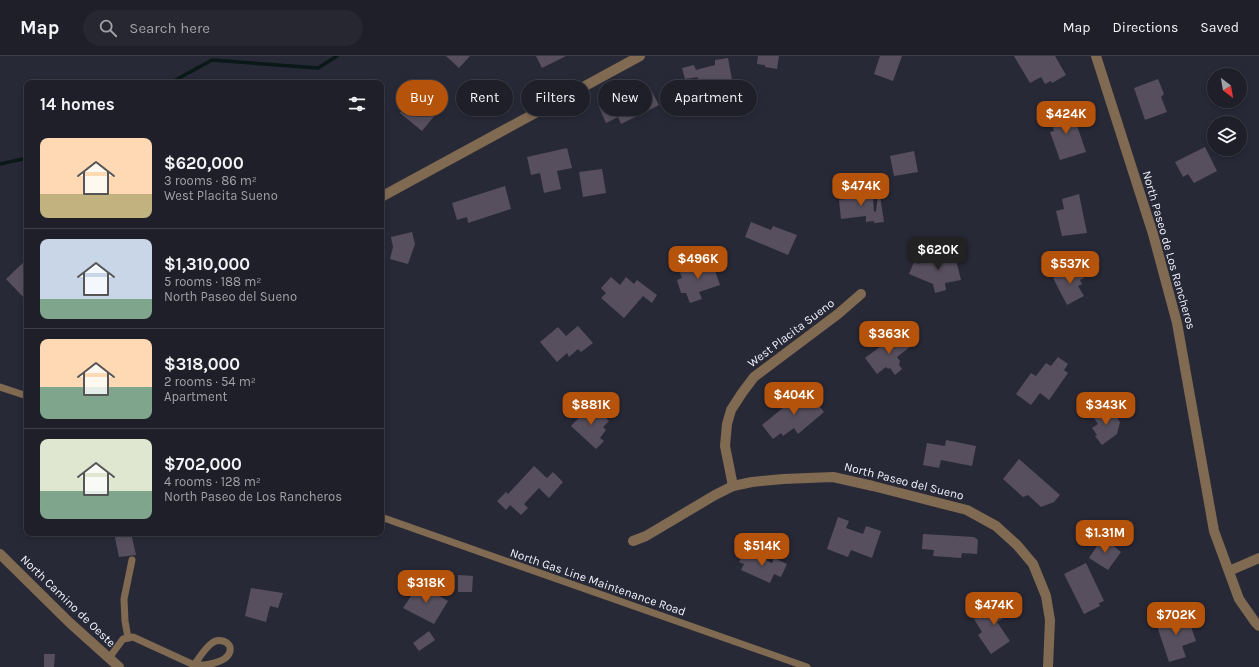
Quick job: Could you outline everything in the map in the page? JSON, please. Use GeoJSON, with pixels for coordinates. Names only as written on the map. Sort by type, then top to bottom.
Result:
{"type":"FeatureCollection","features":[{"type":"Feature","properties":{"kind":"street"},"geometry":{"type":"LineString","coordinates":[[384,195],[640,56]]}},
{"type":"Feature","properties":{"kind":"street","name":"North Paseo de Los Rancheros"},"geometry":{"type":"LineString","coordinates":[[1096,56],[1154,234],[1177,323],[1214,532],[1239,598],[1259,626]]}},
{"type":"Feature","properties":{"kind":"street","name":"West Placita Sueno"},"geometry":{"type":"LineString","coordinates":[[733,486],[725,446],[726,424],[731,410],[742,393],[754,376],[838,314],[861,294]]}},
{"type":"Feature","properties":{"kind":"street","name":"North Paseo del Sueno"},"geometry":{"type":"LineString","coordinates":[[633,542],[646,536],[715,494],[733,486],[752,482],[783,479],[833,477],[967,510],[996,526],[1017,545],[1033,564],[1046,596],[1050,620],[1048,667]]}},
{"type":"Feature","properties":{"kind":"street","name":"North Camino de Oeste"},"geometry":{"type":"LineString","coordinates":[[0,554],[70,623],[119,667]]}},
{"type":"Feature","properties":{"kind":"street"},"geometry":{"type":"LineString","coordinates":[[1229,571],[1259,558]]}},
{"type":"Feature","properties":{"kind":"lane"},"geometry":{"type":"LineString","coordinates":[[0,387],[24,395]]}},
{"type":"Feature","properties":{"kind":"lane","name":"North Gas Line Maintenance Road"},"geometry":{"type":"LineString","coordinates":[[384,518],[807,667]]}},
{"type":"Feature","properties":{"kind":"lane"},"geometry":{"type":"LineString","coordinates":[[128,638],[125,621],[124,599],[132,560]]}},
{"type":"Feature","properties":{"kind":"lane"},"geometry":{"type":"LineString","coordinates":[[109,658],[123,640],[133,637],[194,665],[201,666],[225,659],[230,653],[230,649],[223,641],[218,640],[212,643],[194,665]]}},
{"type":"Feature","properties":{"kind":"building"},"geometry":{"type":"Polygon","coordinates":[[[446,56],[470,56],[459,68],[446,56]]]}},
{"type":"Feature","properties":{"kind":"building"},"geometry":{"type":"Polygon","coordinates":[[[536,56],[566,56],[542,68],[536,56]]]}},
{"type":"Feature","properties":{"kind":"building"},"geometry":{"type":"Polygon","coordinates":[[[758,56],[779,56],[777,69],[757,64],[758,56]]]}},
{"type":"Feature","properties":{"kind":"building"},"geometry":{"type":"Polygon","coordinates":[[[880,56],[902,56],[893,81],[874,74],[880,56]]]}},
{"type":"Feature","properties":{"kind":"building"},"geometry":{"type":"Polygon","coordinates":[[[1014,56],[1055,56],[1066,75],[1052,83],[1051,81],[1045,84],[1041,77],[1030,83],[1014,56]]]}},
{"type":"Feature","properties":{"kind":"building"},"geometry":{"type":"Polygon","coordinates":[[[728,58],[732,80],[699,80],[698,77],[685,79],[682,68],[694,65],[696,70],[715,65],[715,60],[728,58]]]}},
{"type":"Feature","properties":{"kind":"building"},"geometry":{"type":"Polygon","coordinates":[[[1158,79],[1164,94],[1161,97],[1167,112],[1145,120],[1134,88],[1158,79]]]}},
{"type":"Feature","properties":{"kind":"building"},"geometry":{"type":"Polygon","coordinates":[[[652,92],[659,105],[652,108],[652,92]]]}},
{"type":"Feature","properties":{"kind":"building"},"geometry":{"type":"Polygon","coordinates":[[[1071,108],[1086,152],[1060,160],[1050,132],[1054,131],[1049,115],[1071,108]]]}},
{"type":"Feature","properties":{"kind":"building"},"geometry":{"type":"Polygon","coordinates":[[[404,116],[434,116],[422,131],[404,116]]]}},
{"type":"Feature","properties":{"kind":"building"},"geometry":{"type":"Polygon","coordinates":[[[603,116],[637,116],[621,124],[618,117],[606,123],[603,116]]]}},
{"type":"Feature","properties":{"kind":"building"},"geometry":{"type":"Polygon","coordinates":[[[1205,147],[1207,156],[1210,156],[1217,171],[1194,183],[1188,174],[1183,177],[1175,162],[1205,147]]]}},
{"type":"Feature","properties":{"kind":"building"},"geometry":{"type":"Polygon","coordinates":[[[567,148],[572,168],[557,171],[561,189],[544,193],[540,173],[531,175],[527,157],[567,148]]]}},
{"type":"Feature","properties":{"kind":"building"},"geometry":{"type":"Polygon","coordinates":[[[914,151],[918,172],[894,176],[890,156],[914,151]]]}},
{"type":"Feature","properties":{"kind":"building"},"geometry":{"type":"Polygon","coordinates":[[[602,169],[606,193],[583,197],[579,172],[602,169]]]}},
{"type":"Feature","properties":{"kind":"building"},"geometry":{"type":"Polygon","coordinates":[[[505,186],[511,209],[468,223],[467,217],[457,220],[452,203],[505,186]]]}},
{"type":"Feature","properties":{"kind":"building"},"geometry":{"type":"Polygon","coordinates":[[[862,188],[864,199],[873,198],[874,212],[876,211],[878,196],[880,196],[884,222],[866,222],[866,216],[841,219],[839,200],[851,198],[850,190],[862,188]]]}},
{"type":"Feature","properties":{"kind":"building"},"geometry":{"type":"Polygon","coordinates":[[[1079,194],[1087,233],[1062,236],[1056,211],[1064,209],[1062,199],[1079,194]]]}},
{"type":"Feature","properties":{"kind":"building"},"geometry":{"type":"Polygon","coordinates":[[[751,222],[771,230],[773,226],[797,235],[788,255],[745,237],[751,222]]]}},
{"type":"Feature","properties":{"kind":"building"},"geometry":{"type":"Polygon","coordinates":[[[412,232],[415,244],[408,264],[390,259],[393,247],[391,237],[412,232]]]}},
{"type":"Feature","properties":{"kind":"building"},"geometry":{"type":"Polygon","coordinates":[[[954,252],[961,280],[945,283],[946,290],[935,293],[933,284],[909,274],[914,262],[919,264],[922,258],[929,261],[939,257],[939,255],[954,252]]]}},
{"type":"Feature","properties":{"kind":"building"},"geometry":{"type":"Polygon","coordinates":[[[711,259],[720,285],[699,292],[702,299],[690,303],[686,293],[681,293],[677,280],[682,278],[679,270],[711,259]]]}},
{"type":"Feature","properties":{"kind":"building"},"geometry":{"type":"Polygon","coordinates":[[[24,262],[24,298],[6,279],[24,262]]]}},
{"type":"Feature","properties":{"kind":"building"},"geometry":{"type":"Polygon","coordinates":[[[1078,266],[1084,278],[1080,280],[1082,284],[1078,286],[1084,296],[1067,305],[1053,278],[1078,266]]]}},
{"type":"Feature","properties":{"kind":"building"},"geometry":{"type":"Polygon","coordinates":[[[611,277],[620,285],[626,277],[634,284],[637,280],[657,295],[652,303],[643,296],[624,318],[601,298],[606,293],[601,288],[611,277]]]}},
{"type":"Feature","properties":{"kind":"building"},"geometry":{"type":"Polygon","coordinates":[[[578,326],[593,343],[581,352],[578,349],[569,357],[567,353],[557,362],[540,342],[558,327],[566,336],[578,326]]]}},
{"type":"Feature","properties":{"kind":"building"},"geometry":{"type":"Polygon","coordinates":[[[900,332],[911,346],[897,357],[900,361],[899,365],[902,369],[895,375],[890,368],[888,369],[886,367],[877,374],[865,358],[900,332]]]}},
{"type":"Feature","properties":{"kind":"building"},"geometry":{"type":"Polygon","coordinates":[[[1058,357],[1068,364],[1064,370],[1068,373],[1049,400],[1040,393],[1031,405],[1016,394],[1031,373],[1036,376],[1046,363],[1051,366],[1058,357]]]}},
{"type":"Feature","properties":{"kind":"building"},"geometry":{"type":"Polygon","coordinates":[[[806,389],[824,412],[798,434],[794,428],[783,436],[781,433],[773,439],[762,425],[806,389]]]}},
{"type":"Feature","properties":{"kind":"building"},"geometry":{"type":"Polygon","coordinates":[[[592,404],[609,421],[603,427],[606,430],[600,438],[604,441],[596,449],[571,426],[592,404]]]}},
{"type":"Feature","properties":{"kind":"building"},"geometry":{"type":"Polygon","coordinates":[[[1109,407],[1120,422],[1117,434],[1102,445],[1095,436],[1097,435],[1092,428],[1098,424],[1094,418],[1109,407]]]}},
{"type":"Feature","properties":{"kind":"building"},"geometry":{"type":"Polygon","coordinates":[[[946,440],[976,446],[972,466],[941,460],[939,468],[923,465],[927,443],[945,446],[946,440]]]}},
{"type":"Feature","properties":{"kind":"building"},"geometry":{"type":"Polygon","coordinates":[[[1019,459],[1060,495],[1054,502],[1041,507],[1028,495],[1023,497],[1003,479],[1019,459]]]}},
{"type":"Feature","properties":{"kind":"building"},"geometry":{"type":"Polygon","coordinates":[[[534,466],[547,478],[553,472],[563,482],[549,498],[539,488],[524,504],[528,508],[521,515],[510,505],[506,510],[497,501],[506,492],[508,494],[534,466]]]}},
{"type":"Feature","properties":{"kind":"building"},"geometry":{"type":"Polygon","coordinates":[[[838,517],[849,521],[846,528],[863,534],[866,526],[881,531],[872,558],[851,550],[848,557],[827,549],[838,517]]]}},
{"type":"Feature","properties":{"kind":"building"},"geometry":{"type":"Polygon","coordinates":[[[923,534],[974,537],[978,540],[977,554],[962,553],[961,558],[933,556],[934,550],[922,549],[923,534]]]}},
{"type":"Feature","properties":{"kind":"building"},"geometry":{"type":"Polygon","coordinates":[[[115,536],[132,536],[136,555],[119,557],[115,536]]]}},
{"type":"Feature","properties":{"kind":"building"},"geometry":{"type":"Polygon","coordinates":[[[1103,537],[1121,552],[1108,570],[1089,558],[1103,537]]]}},
{"type":"Feature","properties":{"kind":"building"},"geometry":{"type":"Polygon","coordinates":[[[744,550],[772,563],[774,558],[787,564],[781,577],[774,574],[770,583],[741,570],[744,564],[739,562],[744,550]]]}},
{"type":"Feature","properties":{"kind":"building"},"geometry":{"type":"Polygon","coordinates":[[[1086,563],[1104,601],[1099,603],[1100,606],[1084,614],[1064,574],[1086,563]]]}},
{"type":"Feature","properties":{"kind":"building"},"geometry":{"type":"Polygon","coordinates":[[[458,575],[473,576],[472,592],[458,592],[458,575]]]}},
{"type":"Feature","properties":{"kind":"building"},"geometry":{"type":"Polygon","coordinates":[[[419,584],[448,601],[434,624],[403,608],[419,584]]]}},
{"type":"Feature","properties":{"kind":"building"},"geometry":{"type":"Polygon","coordinates":[[[251,588],[283,593],[278,608],[270,606],[266,622],[245,616],[251,588]]]}},
{"type":"Feature","properties":{"kind":"building"},"geometry":{"type":"Polygon","coordinates":[[[1004,599],[1013,612],[997,622],[1010,641],[991,654],[978,635],[982,632],[974,619],[1004,599]]]}},
{"type":"Feature","properties":{"kind":"building"},"geometry":{"type":"Polygon","coordinates":[[[1186,612],[1196,641],[1182,646],[1186,657],[1169,662],[1156,623],[1186,612]]]}},
{"type":"Feature","properties":{"kind":"building"},"geometry":{"type":"Polygon","coordinates":[[[429,631],[435,640],[419,651],[413,643],[429,631]]]}},
{"type":"Feature","properties":{"kind":"building"},"geometry":{"type":"Polygon","coordinates":[[[44,654],[55,654],[54,667],[44,667],[44,654]]]}},
{"type":"Feature","properties":{"kind":"waterway"},"geometry":{"type":"LineString","coordinates":[[175,80],[212,60],[318,68],[337,56]]}},
{"type":"Feature","properties":{"kind":"waterway"},"geometry":{"type":"LineString","coordinates":[[0,164],[24,159]]}}]}
